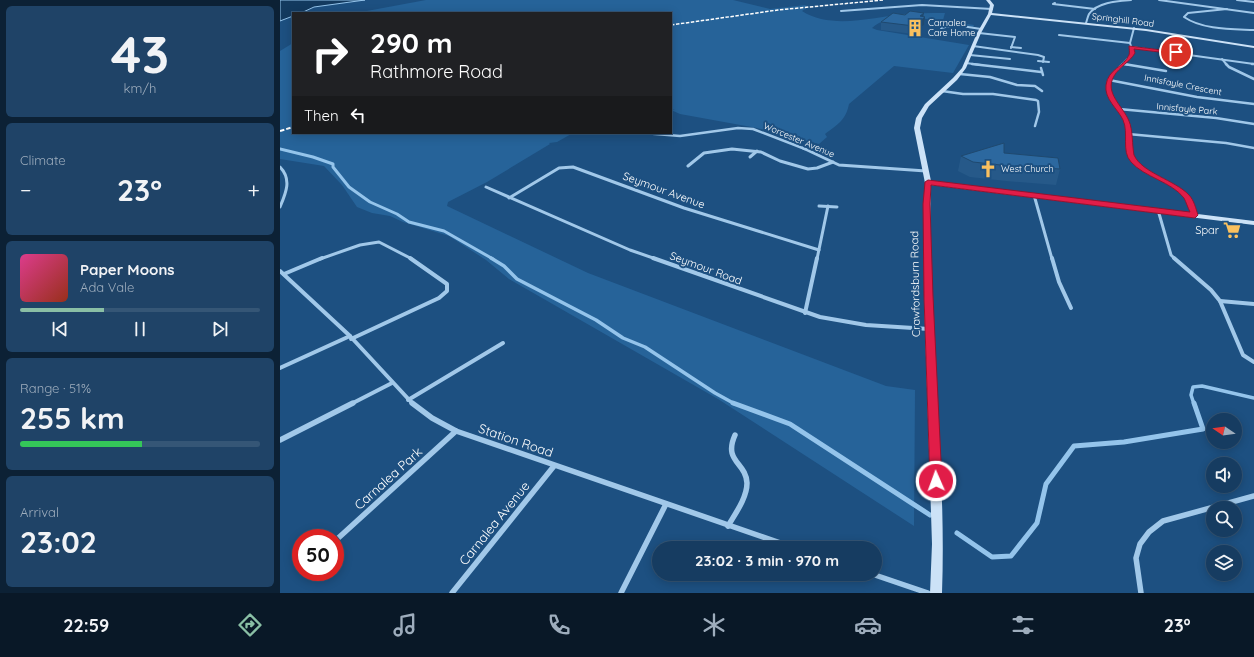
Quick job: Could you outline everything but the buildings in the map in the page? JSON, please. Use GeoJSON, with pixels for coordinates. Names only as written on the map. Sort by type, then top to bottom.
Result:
{"type":"FeatureCollection","features":[{"type":"Feature","properties":{"kind":"main road"},"geometry":{"type":"LineString","coordinates":[[988,0],[992,5],[991,11]]}},
{"type":"Feature","properties":{"kind":"main road","name":"Springhill Road"},"geometry":{"type":"LineString","coordinates":[[991,11],[1134,28],[1254,47]]}},
{"type":"Feature","properties":{"kind":"main road","name":"Crawfordsburn Road"},"geometry":{"type":"LineString","coordinates":[[936,593],[938,544],[929,329],[928,182],[917,133],[918,123],[927,105],[960,74],[991,11]]}},
{"type":"Feature","properties":{"kind":"main road"},"geometry":{"type":"LineString","coordinates":[[928,182],[1254,223]]}},
{"type":"Feature","properties":{"kind":"street"},"geometry":{"type":"LineString","coordinates":[[1086,23],[1089,14],[1095,9],[1113,3],[1131,0]]}},
{"type":"Feature","properties":{"kind":"street"},"geometry":{"type":"LineString","coordinates":[[1159,0],[1254,13]]}},
{"type":"Feature","properties":{"kind":"street"},"geometry":{"type":"LineString","coordinates":[[1237,0],[1254,2]]}},
{"type":"Feature","properties":{"kind":"street"},"geometry":{"type":"LineString","coordinates":[[1054,3],[1053,4],[1095,9]]}},
{"type":"Feature","properties":{"kind":"street"},"geometry":{"type":"LineString","coordinates":[[841,12],[922,5],[991,11]]}},
{"type":"Feature","properties":{"kind":"street"},"geometry":{"type":"LineString","coordinates":[[1227,9],[1188,13],[1184,17],[1188,20],[1207,25],[1254,30]]}},
{"type":"Feature","properties":{"kind":"street"},"geometry":{"type":"LineString","coordinates":[[941,28],[950,25],[1015,37],[1011,48],[1021,48]]}},
{"type":"Feature","properties":{"kind":"street"},"geometry":{"type":"LineString","coordinates":[[1134,28],[1130,43],[1132,53],[1124,64],[1111,75],[1109,80],[1109,92],[1127,121],[1130,155],[1133,160],[1140,167],[1171,185],[1187,197],[1195,215]]}},
{"type":"Feature","properties":{"kind":"street"},"geometry":{"type":"LineString","coordinates":[[1059,35],[1130,43]]}},
{"type":"Feature","properties":{"kind":"street"},"geometry":{"type":"LineString","coordinates":[[973,46],[1038,55],[1044,57],[1043,62]]}},
{"type":"Feature","properties":{"kind":"street"},"geometry":{"type":"LineString","coordinates":[[1131,47],[1254,64]]}},
{"type":"Feature","properties":{"kind":"street"},"geometry":{"type":"LineString","coordinates":[[970,54],[1010,59]]}},
{"type":"Feature","properties":{"kind":"street"},"geometry":{"type":"LineString","coordinates":[[1222,59],[1229,67],[1254,79]]}},
{"type":"Feature","properties":{"kind":"street"},"geometry":{"type":"LineString","coordinates":[[1038,61],[1049,62]]}},
{"type":"Feature","properties":{"kind":"street"},"geometry":{"type":"LineString","coordinates":[[966,63],[1040,72],[1043,75]]}},
{"type":"Feature","properties":{"kind":"street"},"geometry":{"type":"LineString","coordinates":[[1124,64],[1166,71]]}},
{"type":"Feature","properties":{"kind":"street"},"geometry":{"type":"LineString","coordinates":[[1040,72],[1041,68]]}},
{"type":"Feature","properties":{"kind":"street"},"geometry":{"type":"LineString","coordinates":[[960,74],[990,77],[1017,85],[1042,86]]}},
{"type":"Feature","properties":{"kind":"street","name":"Innisfayle Crescent"},"geometry":{"type":"LineString","coordinates":[[1109,80],[1197,97],[1254,104]]}},
{"type":"Feature","properties":{"kind":"street"},"geometry":{"type":"LineString","coordinates":[[1035,86],[1042,91]]}},
{"type":"Feature","properties":{"kind":"street"},"geometry":{"type":"LineString","coordinates":[[942,91],[993,94],[1036,100],[1038,101],[1039,112],[1035,126]]}},
{"type":"Feature","properties":{"kind":"street","name":"Innisfayle Park"},"geometry":{"type":"LineString","coordinates":[[1119,110],[1216,118],[1254,124]]}},
{"type":"Feature","properties":{"kind":"street","name":"Worcester Avenue"},"geometry":{"type":"LineString","coordinates":[[655,134],[680,136],[738,128],[753,129],[799,146],[834,162],[855,167],[926,172]]}},
{"type":"Feature","properties":{"kind":"street"},"geometry":{"type":"LineString","coordinates":[[1128,134],[1226,143],[1254,148]]}},
{"type":"Feature","properties":{"kind":"street"},"geometry":{"type":"LineString","coordinates":[[688,166],[702,154],[736,149],[757,151],[780,162],[808,169],[817,168],[834,162]]}},
{"type":"Feature","properties":{"kind":"street"},"geometry":{"type":"LineString","coordinates":[[750,157],[757,151]]}},
{"type":"Feature","properties":{"kind":"street"},"geometry":{"type":"LineString","coordinates":[[280,167],[286,174],[288,181],[280,207]]}},
{"type":"Feature","properties":{"kind":"street","name":"Seymour Avenue"},"geometry":{"type":"LineString","coordinates":[[509,198],[559,168],[573,167],[684,208],[819,250]]}},
{"type":"Feature","properties":{"kind":"street","name":"Seymour Road"},"geometry":{"type":"LineString","coordinates":[[486,187],[630,250],[805,313],[826,319],[860,324],[929,329]]}},
{"type":"Feature","properties":{"kind":"street"},"geometry":{"type":"LineString","coordinates":[[1034,195],[1059,282],[1072,308]]}},
{"type":"Feature","properties":{"kind":"street"},"geometry":{"type":"LineString","coordinates":[[819,206],[837,207]]}},
{"type":"Feature","properties":{"kind":"street"},"geometry":{"type":"LineString","coordinates":[[805,313],[828,206]]}},
{"type":"Feature","properties":{"kind":"street"},"geometry":{"type":"LineString","coordinates":[[1158,210],[1164,233],[1174,260],[1211,290],[1220,301],[1243,355],[1254,362]]}},
{"type":"Feature","properties":{"kind":"street"},"geometry":{"type":"LineString","coordinates":[[280,368],[439,298],[447,291],[447,284],[401,253],[379,242],[360,244],[282,273]]}},
{"type":"Feature","properties":{"kind":"street","name":"Station Road"},"geometry":{"type":"LineString","coordinates":[[282,273],[350,338],[408,400],[432,418],[456,431],[774,541]]}},
{"type":"Feature","properties":{"kind":"street"},"geometry":{"type":"LineString","coordinates":[[1220,301],[1254,304]]}},
{"type":"Feature","properties":{"kind":"street"},"geometry":{"type":"LineString","coordinates":[[408,400],[503,343]]}},
{"type":"Feature","properties":{"kind":"street"},"geometry":{"type":"LineString","coordinates":[[280,440],[392,383]]}},
{"type":"Feature","properties":{"kind":"street","name":"Carnalea Park"},"geometry":{"type":"LineString","coordinates":[[344,533],[456,431]]}},
{"type":"Feature","properties":{"kind":"street"},"geometry":{"type":"LineString","coordinates":[[728,526],[744,495],[747,484],[743,471],[731,454],[731,446],[735,435]]}},
{"type":"Feature","properties":{"kind":"street","name":"Carnalea Avenue"},"geometry":{"type":"LineString","coordinates":[[452,593],[554,466]]}},
{"type":"Feature","properties":{"kind":"street"},"geometry":{"type":"LineString","coordinates":[[1141,593],[1136,558],[1140,544],[1149,532],[1163,521],[1254,496]]}},
{"type":"Feature","properties":{"kind":"street"},"geometry":{"type":"LineString","coordinates":[[621,593],[666,504]]}},
{"type":"Feature","properties":{"kind":"street"},"geometry":{"type":"LineString","coordinates":[[882,577],[928,593]]}},
{"type":"Feature","properties":{"kind":"shaded area"},"geometry":{"type":"Polygon","coordinates":[[[280,0],[365,0],[314,7],[303,12],[292,12],[292,16],[280,21],[280,0]]]}},
{"type":"Feature","properties":{"kind":"shaded area"},"geometry":{"type":"Polygon","coordinates":[[[426,0],[733,0],[770,9],[805,5],[808,7],[802,11],[813,17],[826,20],[853,21],[905,14],[945,13],[943,20],[974,25],[973,27],[921,18],[907,18],[893,19],[882,22],[872,28],[969,45],[953,73],[894,66],[849,104],[848,110],[843,118],[837,125],[825,134],[827,137],[819,144],[757,128],[680,114],[672,110],[675,109],[672,109],[672,12],[361,12],[426,0]]]}},
{"type":"Feature","properties":{"kind":"shaded area"},"geometry":{"type":"Polygon","coordinates":[[[292,44],[292,134],[571,134],[557,142],[549,143],[550,144],[487,182],[448,202],[447,206],[588,273],[886,386],[915,390],[914,526],[718,399],[509,279],[486,260],[449,236],[403,222],[390,216],[372,213],[357,207],[342,185],[324,166],[280,159],[280,51],[292,44]]]}},
{"type":"Feature","properties":{"kind":"waterway"},"geometry":{"type":"LineString","coordinates":[[280,149],[313,157],[333,164],[333,167],[349,187],[370,202],[397,214],[409,222],[444,231],[493,259]]}},
{"type":"Feature","properties":{"kind":"waterway"},"geometry":{"type":"LineString","coordinates":[[491,258],[504,266],[517,279],[596,320],[623,338],[645,347],[715,393],[734,403]]}},
{"type":"Feature","properties":{"kind":"waterway"},"geometry":{"type":"LineString","coordinates":[[1194,404],[1191,395],[1193,387],[1202,386],[1254,398]]}},
{"type":"Feature","properties":{"kind":"waterway"},"geometry":{"type":"LineString","coordinates":[[734,403],[790,424],[930,515]]}},
{"type":"Feature","properties":{"kind":"waterway"},"geometry":{"type":"LineString","coordinates":[[957,533],[992,557],[1011,556],[1037,523],[1046,484],[1074,446],[1124,442],[1203,429],[1194,403]]}},
{"type":"Feature","properties":{"kind":"railway"},"geometry":{"type":"LineString","coordinates":[[672,25],[778,10],[883,0]]}},
{"type":"Feature","properties":{"kind":"railway"},"geometry":{"type":"LineString","coordinates":[[280,131],[292,127]]}},
{"type":"Feature","properties":{"kind":"place","name":"Carnalea Care Home"},"geometry":{"type":"Point","coordinates":[915,28]}},
{"type":"Feature","properties":{"kind":"place","name":"West Church"},"geometry":{"type":"Point","coordinates":[988,169]}},
{"type":"Feature","properties":{"kind":"place","name":"Spar"},"geometry":{"type":"Point","coordinates":[1232,230]}},
{"type":"Feature","properties":{"kind":"route"},"geometry":{"type":"LineString","coordinates":[[936,481],[928,296],[928,182],[1195,215],[1187,197],[1171,185],[1140,167],[1133,160],[1130,155],[1127,121],[1111,97],[1108,87],[1111,75],[1130,58],[1132,53],[1131,47],[1176,52]]}}]}
